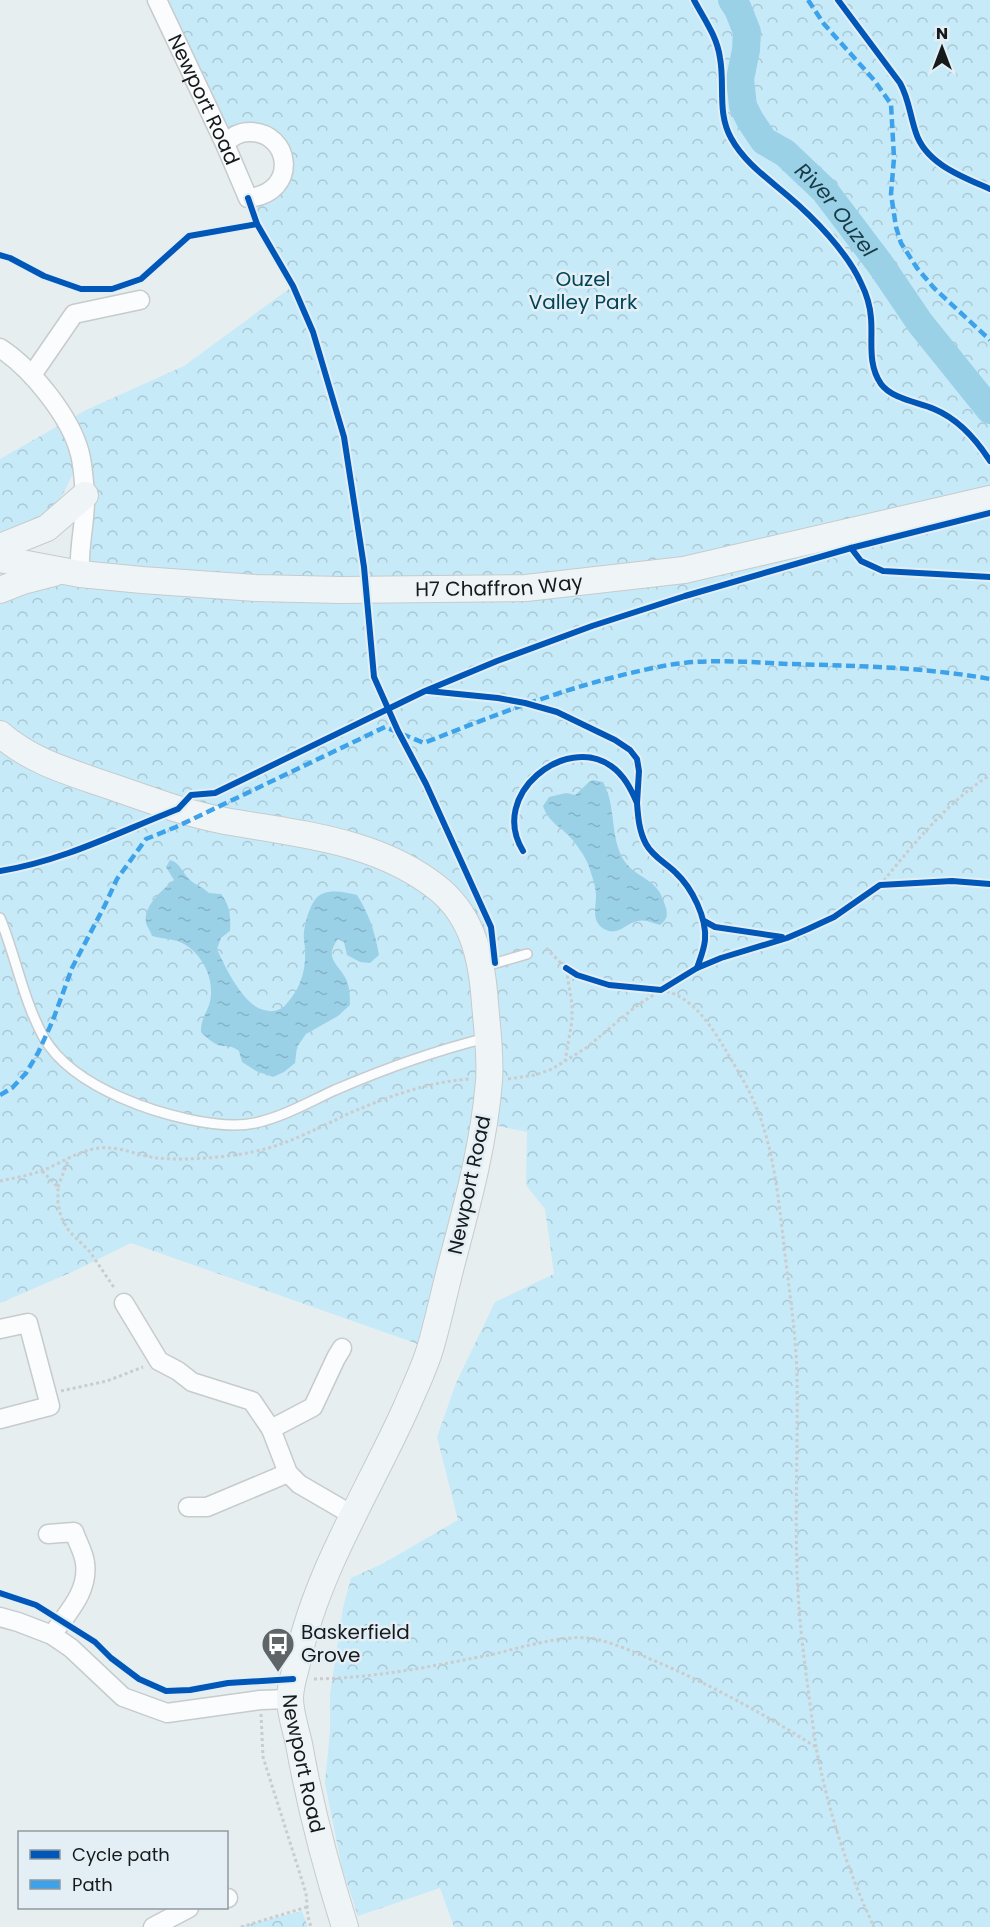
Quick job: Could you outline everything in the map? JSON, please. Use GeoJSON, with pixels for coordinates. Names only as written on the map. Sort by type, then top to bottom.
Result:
{"type":"FeatureCollection","features":[{"type":"Feature","properties":{"kind":"street","name":"Newport Road"},"geometry":{"type":"LineString","coordinates":[[157,0],[248,198],[266,195],[277,186],[284,168],[280,149],[272,140],[255,132],[244,132],[233,136],[225,144]]}},
{"type":"Feature","properties":{"kind":"street"},"geometry":{"type":"LineString","coordinates":[[32,375],[74,314],[140,300]]}},
{"type":"Feature","properties":{"kind":"street"},"geometry":{"type":"LineString","coordinates":[[0,348],[32,375],[67,421],[80,453],[85,495],[84,526],[79,561],[71,572],[23,580],[0,590]]}},
{"type":"Feature","properties":{"kind":"street"},"geometry":{"type":"LineString","coordinates":[[0,546],[47,528],[85,495]]}},
{"type":"Feature","properties":{"kind":"street","name":"H7 Chaffron Way"},"geometry":{"type":"LineString","coordinates":[[0,559],[71,572],[142,580],[256,588],[341,590],[526,588],[684,570],[982,501]]}},
{"type":"Feature","properties":{"kind":"street","name":"Newport Road"},"geometry":{"type":"LineString","coordinates":[[0,734],[47,765],[178,809],[225,821],[324,838],[366,849],[410,870],[441,891],[455,907],[471,930],[482,967],[489,1079],[477,1160],[429,1351],[406,1408],[321,1586],[303,1634],[292,1689],[304,1774],[329,1878],[345,1927]]}},
{"type":"Feature","properties":{"kind":"street"},"geometry":{"type":"LineString","coordinates":[[124,1303],[159,1361],[192,1382],[252,1401],[271,1429],[288,1473],[299,1484],[354,1516]]}},
{"type":"Feature","properties":{"kind":"street"},"geometry":{"type":"LineString","coordinates":[[0,1329],[28,1323],[50,1406],[0,1419]]}},
{"type":"Feature","properties":{"kind":"street"},"geometry":{"type":"LineString","coordinates":[[271,1429],[314,1407],[342,1348]]}},
{"type":"Feature","properties":{"kind":"street"},"geometry":{"type":"LineString","coordinates":[[188,1507],[207,1507],[288,1473]]}},
{"type":"Feature","properties":{"kind":"street"},"geometry":{"type":"LineString","coordinates":[[48,1534],[74,1532],[85,1562],[85,1582],[81,1593],[52,1635]]}},
{"type":"Feature","properties":{"kind":"street"},"geometry":{"type":"LineString","coordinates":[[0,1617],[52,1635],[71,1648],[123,1696],[167,1713],[260,1700],[292,1689]]}},
{"type":"Feature","properties":{"kind":"street"},"geometry":{"type":"LineString","coordinates":[[153,1927],[187,1909]]}},
{"type":"Feature","properties":{"kind":"lane"},"geometry":{"type":"LineString","coordinates":[[0,918],[32,1013],[45,1039],[57,1055],[77,1073],[100,1088],[129,1101],[200,1122],[225,1125],[254,1123],[287,1113],[415,1058],[488,1037]]}},
{"type":"Feature","properties":{"kind":"lane"},"geometry":{"type":"LineString","coordinates":[[482,967],[527,954]]}},
{"type":"Feature","properties":{"kind":"path"},"geometry":{"type":"LineString","coordinates":[[489,1079],[535,1075],[552,1069],[586,1048],[635,1008],[697,968],[721,958],[787,938],[834,917],[880,885],[943,813],[990,776]]}},
{"type":"Feature","properties":{"kind":"path"},"geometry":{"type":"LineString","coordinates":[[636,794],[641,833],[646,845],[653,855],[684,881],[704,921],[705,942],[697,968]]}},
{"type":"Feature","properties":{"kind":"path"},"geometry":{"type":"LineString","coordinates":[[880,885],[952,881],[990,884]]}},
{"type":"Feature","properties":{"kind":"path"},"geometry":{"type":"LineString","coordinates":[[704,921],[715,927],[787,938]]}},
{"type":"Feature","properties":{"kind":"path"},"geometry":{"type":"LineString","coordinates":[[546,948],[566,968],[577,975],[609,986],[661,990],[672,992],[683,998],[702,1016],[717,1035],[757,1108],[770,1153],[778,1198],[797,1374],[796,1525],[799,1609],[816,1747],[836,1829],[860,1898],[874,1927]]}},
{"type":"Feature","properties":{"kind":"path"},"geometry":{"type":"LineString","coordinates":[[565,1061],[572,1021],[572,1004],[566,968]]}},
{"type":"Feature","properties":{"kind":"path"},"geometry":{"type":"LineString","coordinates":[[69,1158],[58,1187],[58,1203],[62,1217],[69,1231],[90,1252],[124,1303]]}},
{"type":"Feature","properties":{"kind":"path"},"geometry":{"type":"LineString","coordinates":[[42,1171],[58,1187]]}},
{"type":"Feature","properties":{"kind":"path"},"geometry":{"type":"LineString","coordinates":[[47,1395],[107,1381],[159,1361]]}},
{"type":"Feature","properties":{"kind":"path"},"geometry":{"type":"LineString","coordinates":[[292,1689],[417,1670],[548,1642],[587,1637],[610,1642],[710,1686],[816,1747]]}},
{"type":"Feature","properties":{"kind":"path"},"geometry":{"type":"LineString","coordinates":[[260,1700],[263,1757],[306,1893],[311,1927]]}},
{"type":"Feature","properties":{"kind":"path"},"geometry":{"type":"LineString","coordinates":[[241,1927],[307,1907]]}},
{"type":"Feature","properties":{"kind":"green space","name":"Ouzel Valley Park"},"geometry":{"type":"Polygon","coordinates":[[[157,0],[990,0],[990,1927],[454,1927],[440,1888],[358,1916],[342,1868],[325,1783],[330,1731],[330,1694],[343,1608],[351,1578],[382,1564],[458,1520],[437,1437],[456,1383],[495,1302],[554,1274],[545,1209],[526,1185],[527,1132],[484,1123],[429,1351],[415,1343],[131,1243],[0,1303],[0,559],[80,573],[79,455],[68,485],[50,511],[32,525],[0,536],[0,459],[86,410],[184,366],[293,286],[257,224],[248,198],[282,176],[272,140],[229,140],[157,0]]]}},
{"type":"Feature","properties":{"kind":"green space"},"geometry":{"type":"Polygon","coordinates":[[[302,1911],[308,1927],[238,1927],[302,1911]]]}},
{"type":"Feature","properties":{"kind":"water"},"geometry":{"type":"Polygon","coordinates":[[[593,780],[603,782],[607,792],[617,843],[625,862],[636,873],[653,884],[662,896],[667,914],[665,921],[660,925],[649,921],[633,922],[618,931],[609,931],[600,926],[596,918],[596,891],[588,864],[573,840],[545,812],[543,806],[549,797],[566,793],[575,795],[593,780]]]}},
{"type":"Feature","properties":{"kind":"water"},"geometry":{"type":"Polygon","coordinates":[[[170,860],[178,865],[193,882],[209,893],[221,894],[224,898],[229,911],[230,931],[221,938],[217,949],[242,993],[256,1007],[268,1011],[283,1007],[293,996],[302,978],[305,964],[305,928],[314,901],[323,894],[334,892],[357,895],[361,902],[371,924],[379,955],[370,963],[360,962],[347,955],[344,942],[338,939],[332,956],[347,980],[350,1005],[338,1016],[306,1034],[297,1047],[295,1063],[284,1072],[273,1077],[256,1071],[242,1062],[239,1051],[215,1044],[201,1032],[202,1021],[211,997],[210,980],[203,963],[184,944],[152,936],[146,923],[151,904],[174,880],[166,867],[170,860]]]}},
{"type":"Feature","properties":{"kind":"waterway","name":"River Ouzel"},"geometry":{"type":"LineString","coordinates":[[732,0],[747,32],[740,79],[743,106],[750,120],[764,141],[785,153],[824,190],[880,264],[920,323],[990,410]]}},
{"type":"Feature","properties":{"kind":"marked path"},"geometry":{"type":"LineString","coordinates":[[808,0],[824,24],[874,80],[891,104],[894,158],[891,194],[901,243],[917,268],[934,288],[990,340]]}},
{"type":"Feature","properties":{"kind":"marked path"},"geometry":{"type":"LineString","coordinates":[[0,1095],[12,1088],[26,1073],[38,1053],[72,968],[117,879],[146,839],[176,827],[385,727],[424,743],[571,689],[663,666],[694,662],[890,668],[990,679]]}},
{"type":"Feature","properties":{"kind":"cycle path"},"geometry":{"type":"LineString","coordinates":[[694,0],[716,42],[721,68],[724,119],[731,138],[749,162],[819,225],[855,271],[869,304],[872,360],[881,384],[898,397],[934,409],[951,418],[979,445],[990,461]]}},
{"type":"Feature","properties":{"kind":"cycle path"},"geometry":{"type":"LineString","coordinates":[[838,0],[900,83],[916,133],[928,153],[947,168],[990,189]]}},
{"type":"Feature","properties":{"kind":"cycle path"},"geometry":{"type":"LineString","coordinates":[[248,198],[257,224],[293,286],[313,332],[344,437],[364,567],[374,677],[491,927],[495,963]]}},
{"type":"Feature","properties":{"kind":"cycle path"},"geometry":{"type":"LineString","coordinates":[[0,255],[44,276],[81,289],[112,289],[141,279],[189,236],[257,224]]}},
{"type":"Feature","properties":{"kind":"cycle path"},"geometry":{"type":"LineString","coordinates":[[0,871],[68,853],[178,809],[191,795],[215,793],[425,691],[497,661],[592,626],[685,596],[851,548],[990,513]]}},
{"type":"Feature","properties":{"kind":"cycle path"},"geometry":{"type":"LineString","coordinates":[[851,548],[861,561],[883,571],[990,577]]}},
{"type":"Feature","properties":{"kind":"cycle path"},"geometry":{"type":"LineString","coordinates":[[428,691],[498,698],[557,712],[615,740],[630,750],[637,759],[639,771],[637,803],[620,774],[611,766],[593,758],[573,758],[554,764],[537,775],[524,791],[516,809],[515,830],[523,851]]}},
{"type":"Feature","properties":{"kind":"cycle path"},"geometry":{"type":"LineString","coordinates":[[566,968],[577,975],[609,985],[661,990],[697,968],[705,940],[701,913],[682,879],[646,844],[640,829],[637,803]]}},
{"type":"Feature","properties":{"kind":"cycle path"},"geometry":{"type":"LineString","coordinates":[[697,968],[808,929],[834,917],[880,885],[952,881],[990,884]]}},
{"type":"Feature","properties":{"kind":"cycle path"},"geometry":{"type":"LineString","coordinates":[[704,921],[715,927],[782,937]]}},
{"type":"Feature","properties":{"kind":"cycle path"},"geometry":{"type":"LineString","coordinates":[[0,1593],[36,1605],[95,1642],[111,1658],[139,1679],[166,1691],[190,1690],[228,1683],[293,1679]]}},
{"type":"Feature","properties":{"kind":"place","name":"Baskerfield Grove"},"geometry":{"type":"Point","coordinates":[278,1673]}}]}
